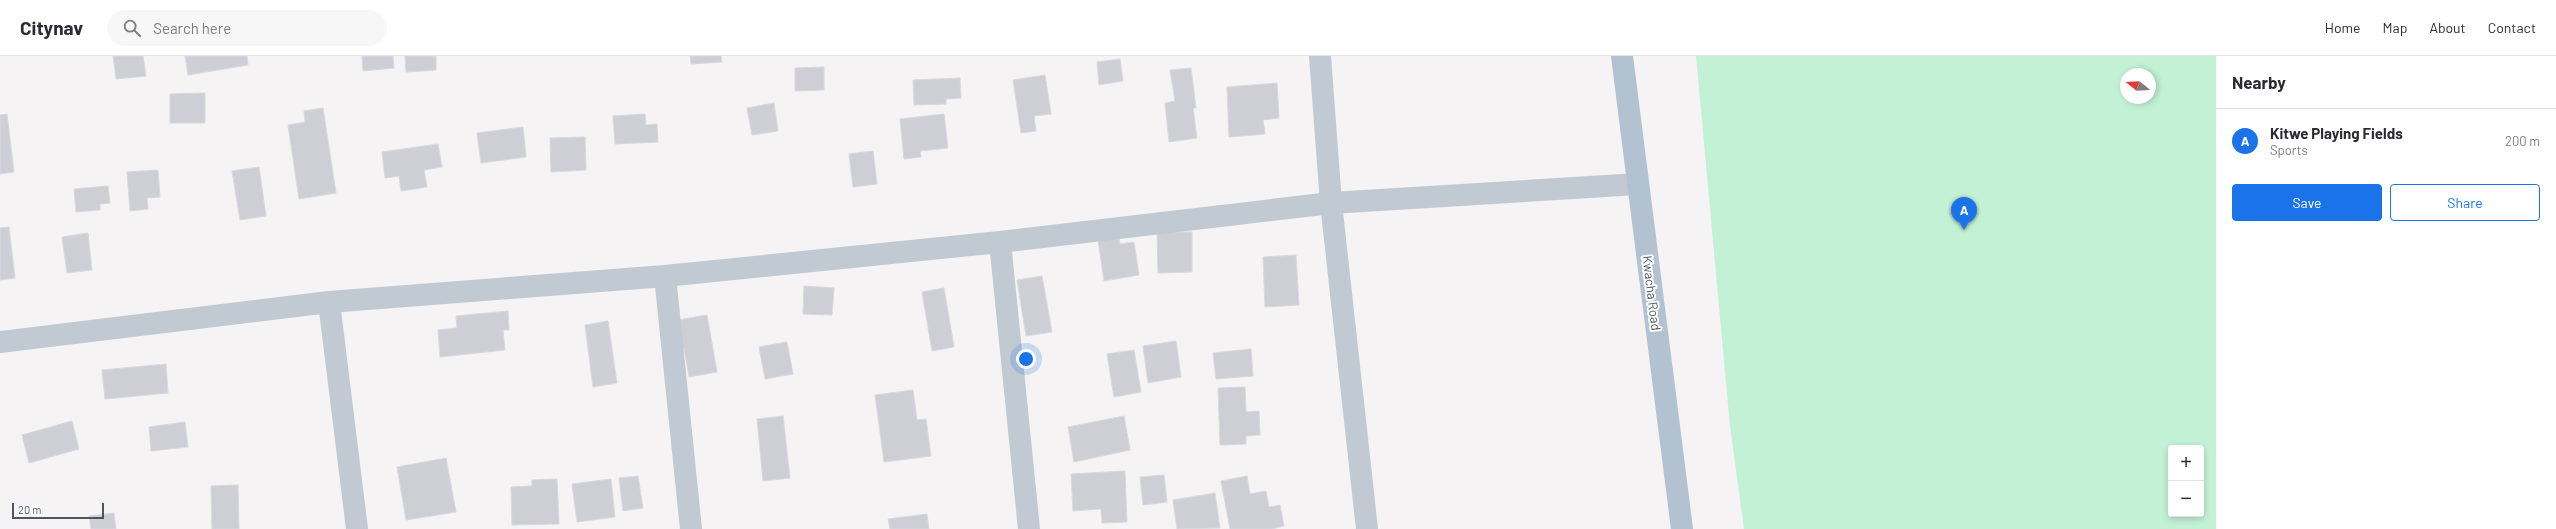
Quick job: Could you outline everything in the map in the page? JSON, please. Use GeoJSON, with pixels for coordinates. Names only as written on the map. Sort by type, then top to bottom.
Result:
{"type":"FeatureCollection","features":[{"type":"Feature","properties":{"kind":"main road","name":"Kwacha Road"},"geometry":{"type":"LineString","coordinates":[[1622,56],[1682,529]]}},
{"type":"Feature","properties":{"kind":"street"},"geometry":{"type":"LineString","coordinates":[[1320,56],[1332,204],[1367,529]]}},
{"type":"Feature","properties":{"kind":"street"},"geometry":{"type":"LineString","coordinates":[[0,342],[330,302],[665,276],[1000,242],[1332,204],[1638,184]]}},
{"type":"Feature","properties":{"kind":"street"},"geometry":{"type":"LineString","coordinates":[[1000,242],[1029,529]]}},
{"type":"Feature","properties":{"kind":"street"},"geometry":{"type":"LineString","coordinates":[[665,276],[691,529]]}},
{"type":"Feature","properties":{"kind":"street"},"geometry":{"type":"LineString","coordinates":[[330,302],[357,529]]}},
{"type":"Feature","properties":{"kind":"green space"},"geometry":{"type":"Polygon","coordinates":[[[1696,56],[2216,56],[2216,529],[1744,529],[1730,426],[1696,56]]]}},
{"type":"Feature","properties":{"kind":"building"},"geometry":{"type":"Polygon","coordinates":[[[113,56],[143,56],[146,76],[116,79],[113,56]]]}},
{"type":"Feature","properties":{"kind":"building"},"geometry":{"type":"Polygon","coordinates":[[[185,56],[247,56],[248,65],[188,75],[185,56]]]}},
{"type":"Feature","properties":{"kind":"building"},"geometry":{"type":"Polygon","coordinates":[[[362,56],[393,56],[394,68],[363,71],[362,56]]]}},
{"type":"Feature","properties":{"kind":"building"},"geometry":{"type":"Polygon","coordinates":[[[405,56],[436,56],[436,70],[406,72],[405,56]]]}},
{"type":"Feature","properties":{"kind":"building"},"geometry":{"type":"Polygon","coordinates":[[[690,56],[721,56],[722,62],[691,64],[690,56]]]}},
{"type":"Feature","properties":{"kind":"building"},"geometry":{"type":"Polygon","coordinates":[[[1120,59],[1123,81],[1099,85],[1097,62],[1120,59]]]}},
{"type":"Feature","properties":{"kind":"building"},"geometry":{"type":"Polygon","coordinates":[[[824,67],[824,90],[795,91],[795,68],[824,67]]]}},
{"type":"Feature","properties":{"kind":"building"},"geometry":{"type":"Polygon","coordinates":[[[1191,68],[1196,108],[1193,108],[1197,138],[1169,142],[1165,103],[1175,101],[1170,70],[1191,68]]]}},
{"type":"Feature","properties":{"kind":"building"},"geometry":{"type":"Polygon","coordinates":[[[1045,75],[1051,114],[1034,116],[1036,131],[1021,133],[1013,80],[1045,75]]]}},
{"type":"Feature","properties":{"kind":"building"},"geometry":{"type":"Polygon","coordinates":[[[960,78],[961,98],[946,99],[946,104],[914,105],[913,80],[960,78]]]}},
{"type":"Feature","properties":{"kind":"building"},"geometry":{"type":"Polygon","coordinates":[[[1277,83],[1279,118],[1263,120],[1265,134],[1229,137],[1227,87],[1277,83]]]}},
{"type":"Feature","properties":{"kind":"building"},"geometry":{"type":"Polygon","coordinates":[[[205,93],[205,123],[170,123],[170,94],[205,93]]]}},
{"type":"Feature","properties":{"kind":"building"},"geometry":{"type":"Polygon","coordinates":[[[774,103],[778,131],[752,135],[747,108],[774,103]]]}},
{"type":"Feature","properties":{"kind":"building"},"geometry":{"type":"Polygon","coordinates":[[[323,108],[336,193],[299,199],[288,125],[305,122],[304,111],[323,108]]]}},
{"type":"Feature","properties":{"kind":"building"},"geometry":{"type":"Polygon","coordinates":[[[7,114],[14,172],[0,174],[0,115],[7,114]]]}},
{"type":"Feature","properties":{"kind":"building"},"geometry":{"type":"Polygon","coordinates":[[[645,114],[646,125],[657,124],[658,142],[615,144],[613,116],[645,114]]]}},
{"type":"Feature","properties":{"kind":"building"},"geometry":{"type":"Polygon","coordinates":[[[944,114],[948,148],[920,151],[921,157],[904,159],[900,119],[944,114]]]}},
{"type":"Feature","properties":{"kind":"building"},"geometry":{"type":"Polygon","coordinates":[[[523,127],[526,157],[481,163],[477,133],[523,127]]]}},
{"type":"Feature","properties":{"kind":"building"},"geometry":{"type":"Polygon","coordinates":[[[585,137],[586,170],[551,172],[550,138],[585,137]]]}},
{"type":"Feature","properties":{"kind":"building"},"geometry":{"type":"Polygon","coordinates":[[[438,144],[442,167],[424,170],[427,187],[401,191],[399,176],[385,178],[382,152],[438,144]]]}},
{"type":"Feature","properties":{"kind":"building"},"geometry":{"type":"Polygon","coordinates":[[[873,151],[877,184],[853,187],[849,154],[873,151]]]}},
{"type":"Feature","properties":{"kind":"building"},"geometry":{"type":"Polygon","coordinates":[[[259,167],[266,216],[240,220],[232,171],[259,167]]]}},
{"type":"Feature","properties":{"kind":"building"},"geometry":{"type":"Polygon","coordinates":[[[158,170],[160,197],[147,198],[148,209],[130,211],[127,172],[158,170]]]}},
{"type":"Feature","properties":{"kind":"building"},"geometry":{"type":"Polygon","coordinates":[[[108,186],[110,203],[100,204],[100,210],[76,212],[74,189],[108,186]]]}},
{"type":"Feature","properties":{"kind":"building"},"geometry":{"type":"Polygon","coordinates":[[[9,227],[15,278],[0,280],[0,228],[9,227]]]}},
{"type":"Feature","properties":{"kind":"building"},"geometry":{"type":"Polygon","coordinates":[[[1157,232],[1192,232],[1192,272],[1158,273],[1157,232]]]}},
{"type":"Feature","properties":{"kind":"building"},"geometry":{"type":"Polygon","coordinates":[[[88,233],[92,270],[67,273],[62,237],[88,233]]]}},
{"type":"Feature","properties":{"kind":"building"},"geometry":{"type":"Polygon","coordinates":[[[1119,236],[1120,244],[1134,242],[1139,275],[1104,281],[1098,240],[1119,236]]]}},
{"type":"Feature","properties":{"kind":"building"},"geometry":{"type":"Polygon","coordinates":[[[1296,255],[1299,305],[1265,307],[1263,257],[1296,255]]]}},
{"type":"Feature","properties":{"kind":"building"},"geometry":{"type":"Polygon","coordinates":[[[1042,276],[1052,332],[1026,336],[1017,280],[1042,276]]]}},
{"type":"Feature","properties":{"kind":"building"},"geometry":{"type":"Polygon","coordinates":[[[804,286],[834,288],[832,315],[803,314],[804,286]]]}},
{"type":"Feature","properties":{"kind":"building"},"geometry":{"type":"Polygon","coordinates":[[[944,288],[954,347],[932,351],[922,292],[944,288]]]}},
{"type":"Feature","properties":{"kind":"building"},"geometry":{"type":"Polygon","coordinates":[[[508,311],[509,330],[503,330],[505,350],[440,357],[438,330],[457,328],[456,316],[508,311]]]}},
{"type":"Feature","properties":{"kind":"building"},"geometry":{"type":"Polygon","coordinates":[[[707,315],[717,372],[689,377],[684,348],[677,349],[672,321],[707,315]]]}},
{"type":"Feature","properties":{"kind":"building"},"geometry":{"type":"Polygon","coordinates":[[[608,321],[617,383],[593,387],[585,325],[608,321]]]}},
{"type":"Feature","properties":{"kind":"building"},"geometry":{"type":"Polygon","coordinates":[[[1176,341],[1181,377],[1148,383],[1143,346],[1176,341]]]}},
{"type":"Feature","properties":{"kind":"building"},"geometry":{"type":"Polygon","coordinates":[[[787,342],[793,374],[765,379],[759,347],[787,342]]]}},
{"type":"Feature","properties":{"kind":"building"},"geometry":{"type":"Polygon","coordinates":[[[1251,349],[1253,376],[1216,379],[1213,353],[1251,349]]]}},
{"type":"Feature","properties":{"kind":"building"},"geometry":{"type":"Polygon","coordinates":[[[1134,350],[1141,392],[1114,397],[1107,354],[1134,350]]]}},
{"type":"Feature","properties":{"kind":"building"},"geometry":{"type":"Polygon","coordinates":[[[166,364],[168,393],[105,399],[102,370],[166,364]]]}},
{"type":"Feature","properties":{"kind":"building"},"geometry":{"type":"Polygon","coordinates":[[[1245,387],[1246,412],[1259,411],[1260,435],[1246,436],[1246,444],[1220,445],[1218,388],[1245,387]]]}},
{"type":"Feature","properties":{"kind":"building"},"geometry":{"type":"Polygon","coordinates":[[[913,390],[917,420],[926,419],[931,456],[884,462],[875,395],[913,390]]]}},
{"type":"Feature","properties":{"kind":"building"},"geometry":{"type":"Polygon","coordinates":[[[783,416],[790,478],[763,481],[757,419],[783,416]]]}},
{"type":"Feature","properties":{"kind":"building"},"geometry":{"type":"Polygon","coordinates":[[[1124,416],[1130,450],[1074,462],[1068,427],[1124,416]]]}},
{"type":"Feature","properties":{"kind":"building"},"geometry":{"type":"Polygon","coordinates":[[[72,421],[79,449],[29,463],[22,435],[72,421]]]}},
{"type":"Feature","properties":{"kind":"building"},"geometry":{"type":"Polygon","coordinates":[[[185,422],[188,447],[151,451],[149,427],[185,422]]]}},
{"type":"Feature","properties":{"kind":"building"},"geometry":{"type":"Polygon","coordinates":[[[446,458],[456,512],[406,520],[397,467],[446,458]]]}},
{"type":"Feature","properties":{"kind":"building"},"geometry":{"type":"Polygon","coordinates":[[[1125,471],[1127,522],[1102,523],[1101,509],[1073,511],[1071,474],[1125,471]]]}},
{"type":"Feature","properties":{"kind":"building"},"geometry":{"type":"Polygon","coordinates":[[[1164,475],[1167,502],[1143,505],[1140,477],[1164,475]]]}},
{"type":"Feature","properties":{"kind":"building"},"geometry":{"type":"Polygon","coordinates":[[[638,476],[643,508],[623,511],[619,478],[638,476]]]}},
{"type":"Feature","properties":{"kind":"building"},"geometry":{"type":"Polygon","coordinates":[[[1247,476],[1250,494],[1266,491],[1269,507],[1280,505],[1284,526],[1272,529],[1230,529],[1221,481],[1247,476]]]}},
{"type":"Feature","properties":{"kind":"building"},"geometry":{"type":"Polygon","coordinates":[[[557,479],[559,524],[512,525],[511,487],[532,486],[532,480],[557,479]]]}},
{"type":"Feature","properties":{"kind":"building"},"geometry":{"type":"Polygon","coordinates":[[[611,479],[615,517],[577,522],[572,484],[611,479]]]}},
{"type":"Feature","properties":{"kind":"building"},"geometry":{"type":"Polygon","coordinates":[[[238,485],[239,529],[212,529],[211,486],[238,485]]]}},
{"type":"Feature","properties":{"kind":"building"},"geometry":{"type":"Polygon","coordinates":[[[1215,493],[1220,528],[1177,529],[1173,500],[1215,493]]]}},
{"type":"Feature","properties":{"kind":"building"},"geometry":{"type":"Polygon","coordinates":[[[114,513],[116,529],[91,529],[89,516],[114,513]]]}},
{"type":"Feature","properties":{"kind":"building"},"geometry":{"type":"Polygon","coordinates":[[[927,514],[929,529],[890,529],[888,519],[927,514]]]}},
{"type":"Feature","properties":{"kind":"place","name":"Kitwe Playing Fields"},"geometry":{"type":"Point","coordinates":[1964,230]}}]}
